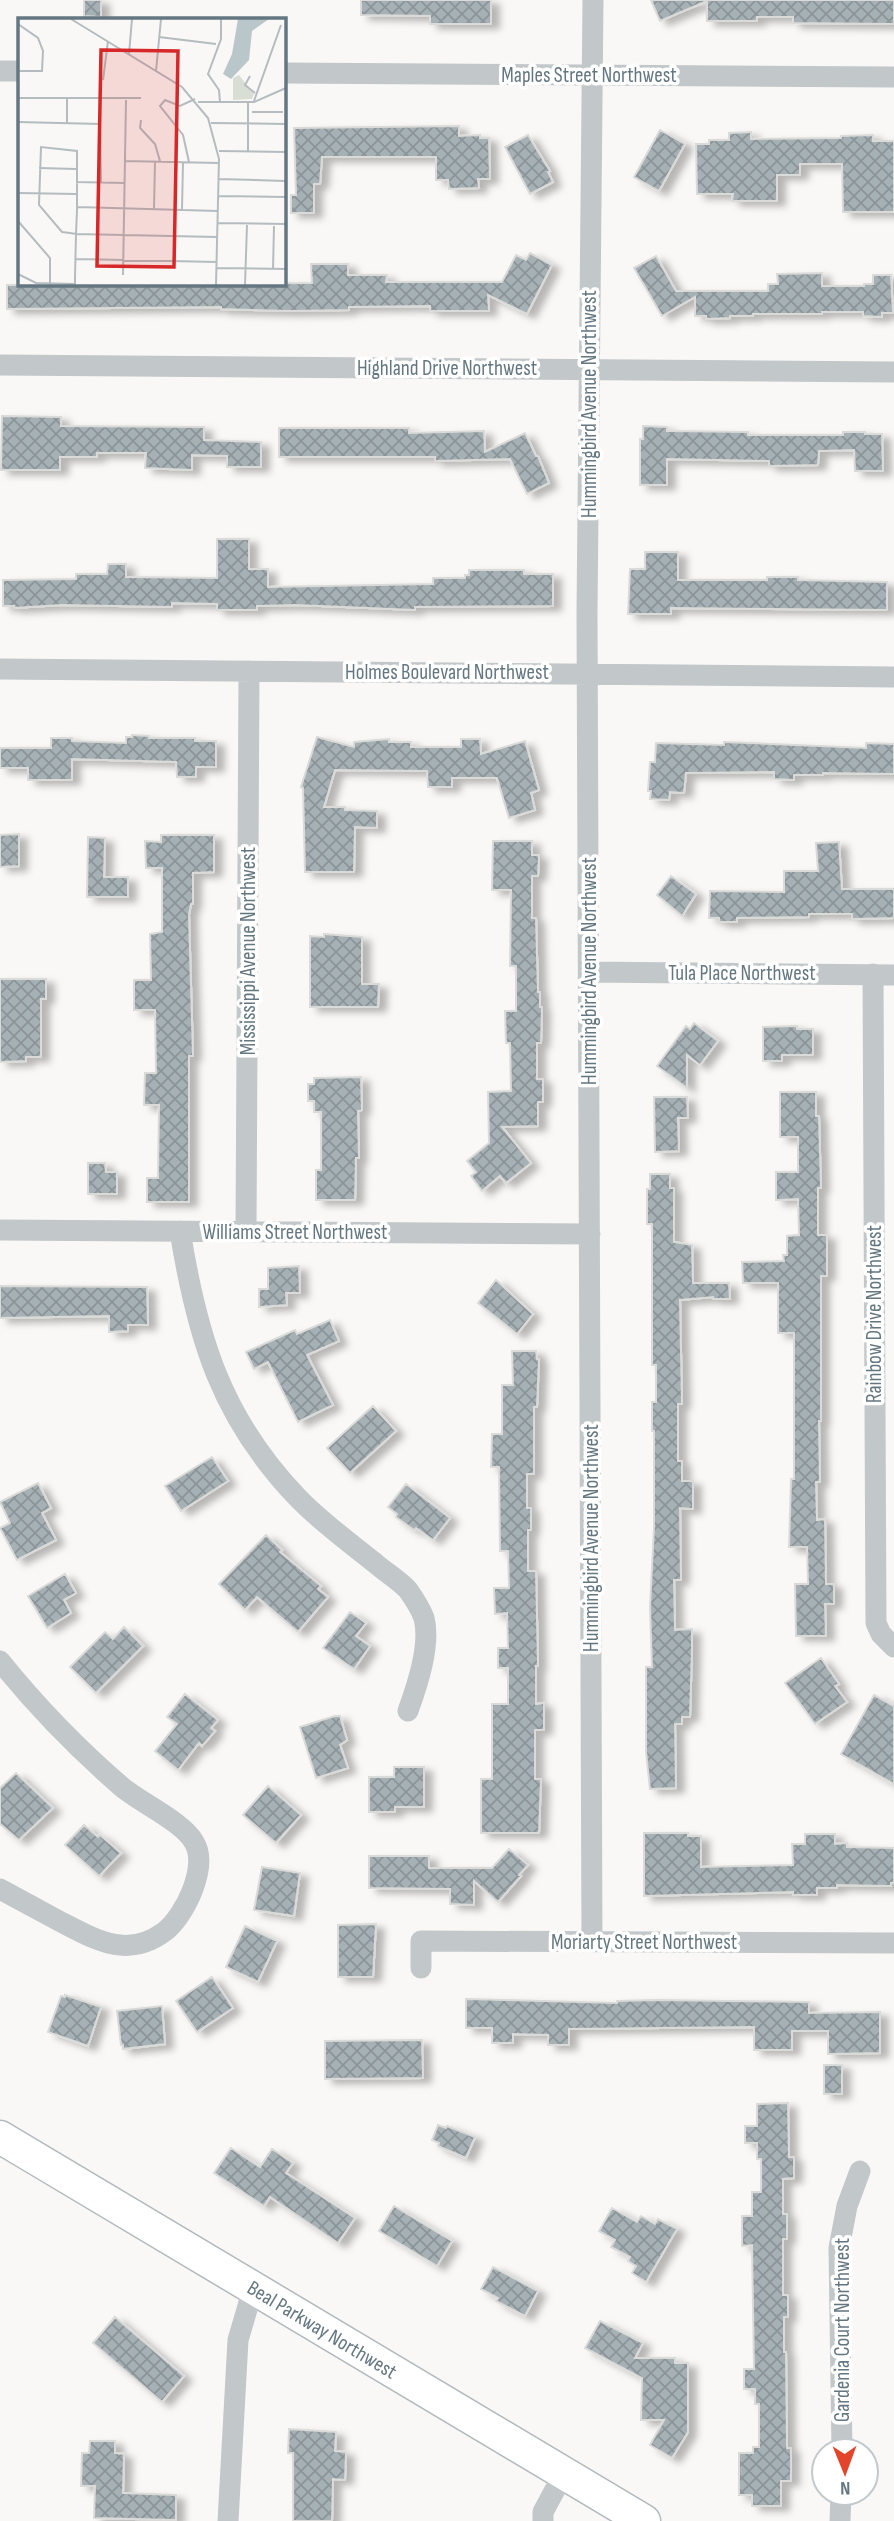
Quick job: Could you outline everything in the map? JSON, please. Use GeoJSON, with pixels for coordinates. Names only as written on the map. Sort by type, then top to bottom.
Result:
{"type":"FeatureCollection","features":[{"type":"Feature","properties":{"kind":"main road","name":"Beal Parkway Northwest"},"geometry":{"type":"LineString","coordinates":[[0,2137],[645,2521]]}},
{"type":"Feature","properties":{"kind":"street","name":"Hummingbird Avenue Northwest"},"geometry":{"type":"LineString","coordinates":[[592,1942],[588,674],[593,0]]}},
{"type":"Feature","properties":{"kind":"street"},"geometry":{"type":"LineString","coordinates":[[0,71],[18,71]]}},
{"type":"Feature","properties":{"kind":"street","name":"Maples Street Northwest"},"geometry":{"type":"LineString","coordinates":[[285,73],[894,77]]}},
{"type":"Feature","properties":{"kind":"street","name":"Highland Drive Northwest"},"geometry":{"type":"LineString","coordinates":[[0,365],[894,372]]}},
{"type":"Feature","properties":{"kind":"street","name":"Holmes Boulevard Northwest"},"geometry":{"type":"LineString","coordinates":[[0,669],[894,677]]}},
{"type":"Feature","properties":{"kind":"street","name":"Mississippi Avenue Northwest"},"geometry":{"type":"LineString","coordinates":[[246,1231],[249,671]]}},
{"type":"Feature","properties":{"kind":"street","name":"Tula Place Northwest"},"geometry":{"type":"LineString","coordinates":[[589,972],[894,975]]}},
{"type":"Feature","properties":{"kind":"street","name":"Rainbow Drive Northwest"},"geometry":{"type":"LineString","coordinates":[[873,974],[876,1623],[881,1634],[894,1647]]}},
{"type":"Feature","properties":{"kind":"street","name":"Williams Street Northwest"},"geometry":{"type":"LineString","coordinates":[[0,1230],[590,1234]]}},
{"type":"Feature","properties":{"kind":"street"},"geometry":{"type":"LineString","coordinates":[[180,1231],[200,1333],[215,1373],[245,1433],[270,1467],[299,1499],[408,1590],[424,1618],[424,1652],[420,1679],[408,1711]]}},
{"type":"Feature","properties":{"kind":"street"},"geometry":{"type":"LineString","coordinates":[[0,1661],[54,1724],[114,1780],[184,1830],[194,1841],[200,1862],[199,1871],[182,1911],[174,1922],[164,1932],[134,1945],[101,1943],[0,1889]]}},
{"type":"Feature","properties":{"kind":"street","name":"Moriarty Street Northwest"},"geometry":{"type":"LineString","coordinates":[[421,1968],[421,1941],[894,1943]]}},
{"type":"Feature","properties":{"kind":"street","name":"Gardenia Court Northwest"},"geometry":{"type":"LineString","coordinates":[[842,2437],[839,2248],[847,2206],[860,2171]]}},
{"type":"Feature","properties":{"kind":"street"},"geometry":{"type":"LineString","coordinates":[[228,2521],[238,2340],[253,2289]]}},
{"type":"Feature","properties":{"kind":"street"},"geometry":{"type":"LineString","coordinates":[[543,2521],[543,2512],[564,2473]]}},
{"type":"Feature","properties":{"kind":"building"},"geometry":{"type":"Polygon","coordinates":[[[84,0],[101,0],[101,17],[84,16],[84,0]]]}},
{"type":"Feature","properties":{"kind":"building"},"geometry":{"type":"Polygon","coordinates":[[[361,0],[491,0],[491,24],[430,24],[430,16],[361,15],[361,0]]]}},
{"type":"Feature","properties":{"kind":"building"},"geometry":{"type":"Polygon","coordinates":[[[651,0],[894,0],[894,24],[793,23],[793,17],[757,17],[757,21],[707,21],[707,1],[660,21],[651,0]]]}},
{"type":"Feature","properties":{"kind":"building"},"geometry":{"type":"Polygon","coordinates":[[[459,126],[459,136],[480,135],[480,138],[489,138],[490,179],[478,179],[479,188],[449,189],[448,180],[436,180],[436,157],[322,157],[320,184],[314,184],[314,213],[291,213],[291,195],[296,195],[294,128],[459,126]]]}},
{"type":"Feature","properties":{"kind":"building"},"geometry":{"type":"Polygon","coordinates":[[[660,130],[685,144],[659,191],[634,177],[660,130]]]}},
{"type":"Feature","properties":{"kind":"building"},"geometry":{"type":"Polygon","coordinates":[[[751,132],[751,139],[873,135],[873,141],[894,141],[894,212],[843,212],[842,164],[800,164],[800,175],[777,175],[777,201],[732,201],[733,194],[697,194],[696,144],[709,144],[709,140],[729,140],[729,133],[751,132]]]}},
{"type":"Feature","properties":{"kind":"building"},"geometry":{"type":"Polygon","coordinates":[[[528,135],[550,171],[548,172],[553,182],[530,194],[505,147],[528,135]]]}},
{"type":"Feature","properties":{"kind":"building"},"geometry":{"type":"Polygon","coordinates":[[[530,253],[552,265],[527,314],[488,295],[489,311],[430,311],[430,306],[290,311],[221,307],[7,309],[7,285],[285,285],[312,283],[311,264],[348,264],[348,275],[387,275],[386,282],[502,282],[516,255],[526,260],[530,253]]]}},
{"type":"Feature","properties":{"kind":"building"},"geometry":{"type":"Polygon","coordinates":[[[656,256],[676,291],[768,291],[768,284],[778,284],[777,274],[822,273],[822,286],[864,286],[873,284],[873,275],[891,275],[893,313],[882,313],[882,317],[863,316],[863,312],[822,312],[753,314],[706,319],[706,316],[695,316],[695,297],[662,316],[634,268],[656,256]]]}},
{"type":"Feature","properties":{"kind":"building"},"geometry":{"type":"Polygon","coordinates":[[[2,416],[61,417],[61,426],[204,427],[204,440],[261,442],[261,467],[227,467],[227,456],[192,455],[192,470],[145,468],[146,453],[97,453],[97,457],[60,457],[60,470],[1,470],[2,416]]]}},
{"type":"Feature","properties":{"kind":"building"},"geometry":{"type":"Polygon","coordinates":[[[643,426],[667,427],[667,431],[748,432],[748,435],[843,435],[843,432],[882,434],[883,471],[855,471],[854,450],[819,451],[818,465],[769,466],[769,461],[667,459],[667,485],[640,485],[640,439],[643,439],[643,426]]]}},
{"type":"Feature","properties":{"kind":"building"},"geometry":{"type":"Polygon","coordinates":[[[279,428],[409,428],[409,433],[484,431],[485,452],[525,433],[549,483],[527,494],[510,459],[435,461],[435,457],[279,457],[279,428]]]}},
{"type":"Feature","properties":{"kind":"building"},"geometry":{"type":"Polygon","coordinates":[[[217,539],[249,539],[249,569],[268,569],[268,587],[433,584],[433,578],[465,578],[465,575],[469,575],[469,570],[524,570],[524,574],[553,574],[553,606],[415,607],[415,610],[296,605],[257,606],[257,610],[217,610],[217,604],[172,603],[172,607],[3,606],[3,580],[76,579],[76,574],[107,574],[108,564],[126,564],[126,577],[217,578],[217,539]]]}},
{"type":"Feature","properties":{"kind":"building"},"geometry":{"type":"Polygon","coordinates":[[[645,552],[678,552],[678,580],[767,580],[767,577],[798,577],[798,580],[887,582],[887,610],[671,608],[671,614],[628,614],[630,569],[645,569],[645,552]]]}},
{"type":"Feature","properties":{"kind":"building"},"geometry":{"type":"Polygon","coordinates":[[[132,735],[216,741],[216,767],[196,767],[196,777],[177,777],[176,762],[72,759],[72,780],[28,780],[28,768],[0,768],[0,748],[51,748],[51,738],[126,743],[126,737],[132,735]]]}},
{"type":"Feature","properties":{"kind":"building"},"geometry":{"type":"Polygon","coordinates":[[[317,737],[354,747],[354,742],[389,739],[389,742],[411,742],[411,747],[461,747],[461,739],[480,739],[481,754],[525,741],[539,790],[531,793],[535,810],[509,818],[497,778],[452,778],[452,787],[428,787],[427,771],[335,770],[324,807],[377,811],[377,828],[355,827],[354,872],[305,872],[301,787],[317,737]]]}},
{"type":"Feature","properties":{"kind":"building"},"geometry":{"type":"Polygon","coordinates":[[[724,742],[866,748],[866,743],[894,744],[894,774],[823,773],[794,775],[794,780],[774,779],[774,772],[686,773],[684,793],[670,792],[669,800],[650,799],[650,762],[655,762],[656,743],[724,745],[724,742]]]}},
{"type":"Feature","properties":{"kind":"building"},"geometry":{"type":"Polygon","coordinates":[[[19,834],[19,866],[0,867],[0,835],[19,834]]]}},
{"type":"Feature","properties":{"kind":"building"},"geometry":{"type":"Polygon","coordinates":[[[161,835],[214,835],[214,872],[193,873],[193,904],[189,915],[193,1056],[189,1056],[189,1202],[147,1202],[147,1178],[158,1178],[159,1105],[144,1105],[145,1073],[156,1073],[155,1010],[134,1010],[134,980],[151,980],[150,934],[162,932],[162,868],[146,868],[145,841],[161,842],[161,835]]]}},
{"type":"Feature","properties":{"kind":"building"},"geometry":{"type":"Polygon","coordinates":[[[88,837],[105,838],[104,877],[128,877],[128,897],[87,897],[88,837]]]}},
{"type":"Feature","properties":{"kind":"building"},"geometry":{"type":"Polygon","coordinates":[[[493,841],[532,841],[532,855],[539,855],[538,876],[532,876],[532,918],[536,918],[538,992],[542,1007],[541,1043],[537,1043],[537,1079],[543,1079],[543,1102],[538,1102],[538,1126],[502,1127],[531,1163],[506,1183],[500,1176],[482,1191],[471,1176],[476,1172],[467,1161],[489,1143],[488,1092],[511,1091],[510,1043],[506,1043],[505,1011],[516,1011],[516,966],[510,966],[511,890],[492,890],[493,841]]]}},
{"type":"Feature","properties":{"kind":"building"},"geometry":{"type":"Polygon","coordinates":[[[839,842],[842,889],[894,889],[894,918],[852,919],[852,914],[809,914],[809,917],[737,918],[737,922],[719,922],[719,918],[709,918],[710,891],[784,892],[784,871],[818,871],[816,843],[839,842]]]}},
{"type":"Feature","properties":{"kind":"building"},"geometry":{"type":"Polygon","coordinates":[[[671,876],[696,894],[682,916],[657,895],[671,876]]]}},
{"type":"Feature","properties":{"kind":"building"},"geometry":{"type":"Polygon","coordinates":[[[324,934],[362,937],[362,984],[379,984],[378,1007],[310,1007],[310,936],[324,937],[324,934]]]}},
{"type":"Feature","properties":{"kind":"building"},"geometry":{"type":"Polygon","coordinates":[[[0,979],[46,979],[46,999],[41,999],[41,1057],[26,1057],[26,1061],[0,1062],[0,979]]]}},
{"type":"Feature","properties":{"kind":"building"},"geometry":{"type":"Polygon","coordinates":[[[694,1023],[718,1041],[700,1065],[687,1055],[687,1088],[657,1066],[686,1026],[690,1029],[694,1023]]]}},
{"type":"Feature","properties":{"kind":"building"},"geometry":{"type":"Polygon","coordinates":[[[797,1026],[797,1029],[813,1029],[813,1055],[782,1055],[782,1061],[763,1061],[763,1027],[797,1026]]]}},
{"type":"Feature","properties":{"kind":"building"},"geometry":{"type":"Polygon","coordinates":[[[361,1077],[362,1110],[358,1111],[359,1158],[356,1158],[355,1200],[316,1200],[316,1170],[321,1170],[321,1112],[314,1112],[314,1101],[308,1101],[308,1084],[314,1084],[314,1078],[361,1077]]]}},
{"type":"Feature","properties":{"kind":"building"},"geometry":{"type":"Polygon","coordinates":[[[780,1092],[816,1092],[816,1116],[819,1116],[821,1188],[818,1188],[818,1235],[827,1235],[827,1276],[821,1276],[820,1482],[816,1482],[817,1520],[825,1519],[826,1584],[834,1584],[834,1604],[825,1604],[826,1636],[796,1636],[795,1584],[808,1584],[807,1547],[789,1547],[791,1479],[794,1479],[794,1333],[778,1333],[778,1283],[743,1283],[742,1262],[784,1261],[783,1255],[787,1255],[787,1236],[799,1235],[798,1199],[776,1200],[776,1172],[798,1172],[798,1137],[780,1137],[780,1092]]]}},
{"type":"Feature","properties":{"kind":"building"},"geometry":{"type":"Polygon","coordinates":[[[654,1097],[687,1097],[688,1118],[678,1118],[679,1151],[655,1152],[654,1097]]]}},
{"type":"Feature","properties":{"kind":"building"},"geometry":{"type":"Polygon","coordinates":[[[88,1163],[105,1163],[106,1172],[117,1172],[117,1194],[88,1194],[88,1163]]]}},
{"type":"Feature","properties":{"kind":"building"},"geometry":{"type":"Polygon","coordinates":[[[650,1174],[670,1174],[670,1188],[674,1188],[674,1242],[692,1245],[693,1283],[729,1283],[730,1299],[713,1297],[680,1300],[682,1404],[678,1404],[678,1461],[682,1461],[682,1481],[693,1481],[693,1509],[680,1508],[681,1580],[674,1580],[675,1630],[692,1629],[690,1717],[682,1717],[682,1724],[675,1724],[676,1788],[650,1789],[646,1752],[646,1667],[652,1667],[652,1402],[656,1402],[656,1365],[652,1365],[652,1224],[647,1224],[650,1174]]]}},
{"type":"Feature","properties":{"kind":"building"},"geometry":{"type":"Polygon","coordinates":[[[299,1266],[300,1293],[286,1293],[287,1305],[259,1307],[259,1289],[268,1289],[268,1268],[299,1266]]]}},
{"type":"Feature","properties":{"kind":"building"},"geometry":{"type":"Polygon","coordinates":[[[496,1280],[533,1314],[517,1334],[478,1303],[496,1280]]]}},
{"type":"Feature","properties":{"kind":"building"},"geometry":{"type":"Polygon","coordinates":[[[0,1286],[147,1287],[148,1325],[128,1325],[128,1331],[109,1332],[109,1316],[0,1318],[0,1286]]]}},
{"type":"Feature","properties":{"kind":"building"},"geometry":{"type":"Polygon","coordinates":[[[330,1320],[339,1341],[307,1355],[333,1405],[298,1422],[268,1362],[254,1369],[246,1352],[295,1330],[297,1334],[330,1320]]]}},
{"type":"Feature","properties":{"kind":"building"},"geometry":{"type":"Polygon","coordinates":[[[512,1351],[536,1351],[539,1359],[537,1407],[534,1407],[534,1474],[527,1474],[527,1508],[531,1508],[528,1571],[536,1571],[536,1704],[544,1703],[544,1730],[535,1730],[535,1779],[541,1779],[539,1833],[481,1833],[481,1779],[492,1779],[492,1704],[508,1704],[508,1668],[498,1668],[498,1648],[508,1648],[507,1613],[495,1614],[494,1588],[509,1588],[508,1551],[500,1551],[499,1467],[491,1467],[492,1434],[502,1434],[502,1385],[513,1385],[512,1351]]]}},
{"type":"Feature","properties":{"kind":"building"},"geometry":{"type":"Polygon","coordinates":[[[373,1406],[396,1431],[350,1473],[327,1448],[373,1406]]]}},
{"type":"Feature","properties":{"kind":"building"},"geometry":{"type":"Polygon","coordinates":[[[212,1457],[228,1481],[181,1511],[165,1486],[212,1457]]]}},
{"type":"Feature","properties":{"kind":"building"},"geometry":{"type":"Polygon","coordinates":[[[38,1483],[51,1508],[42,1513],[56,1540],[17,1560],[0,1528],[10,1523],[0,1502],[38,1483]]]}},
{"type":"Feature","properties":{"kind":"building"},"geometry":{"type":"Polygon","coordinates":[[[406,1484],[450,1518],[433,1540],[396,1517],[397,1514],[388,1507],[406,1484]]]}},
{"type":"Feature","properties":{"kind":"building"},"geometry":{"type":"Polygon","coordinates":[[[266,1535],[282,1550],[280,1552],[321,1586],[318,1589],[328,1597],[298,1632],[257,1597],[245,1610],[219,1584],[266,1535]]]}},
{"type":"Feature","properties":{"kind":"building"},"geometry":{"type":"Polygon","coordinates":[[[65,1574],[76,1593],[64,1600],[71,1613],[47,1628],[28,1596],[65,1574]]]}},
{"type":"Feature","properties":{"kind":"building"},"geometry":{"type":"Polygon","coordinates":[[[350,1612],[366,1623],[356,1636],[370,1646],[354,1669],[323,1648],[350,1612]]]}},
{"type":"Feature","properties":{"kind":"building"},"geometry":{"type":"Polygon","coordinates":[[[124,1627],[143,1646],[96,1693],[70,1667],[105,1632],[113,1639],[124,1627]]]}},
{"type":"Feature","properties":{"kind":"building"},"geometry":{"type":"Polygon","coordinates":[[[821,1658],[839,1684],[835,1686],[847,1702],[815,1724],[785,1683],[821,1658]]]}},
{"type":"Feature","properties":{"kind":"building"},"geometry":{"type":"Polygon","coordinates":[[[185,1694],[218,1720],[211,1728],[215,1731],[202,1746],[199,1743],[178,1770],[155,1751],[177,1724],[167,1717],[185,1694]]]}},
{"type":"Feature","properties":{"kind":"building"},"geometry":{"type":"Polygon","coordinates":[[[874,1695],[894,1706],[894,1784],[841,1754],[874,1695]]]}},
{"type":"Feature","properties":{"kind":"building"},"geometry":{"type":"Polygon","coordinates":[[[340,1716],[347,1740],[340,1745],[348,1768],[316,1778],[300,1727],[340,1716]]]}},
{"type":"Feature","properties":{"kind":"building"},"geometry":{"type":"Polygon","coordinates":[[[394,1767],[424,1767],[424,1807],[395,1807],[395,1812],[369,1812],[369,1777],[394,1777],[394,1767]]]}},
{"type":"Feature","properties":{"kind":"building"},"geometry":{"type":"Polygon","coordinates":[[[16,1773],[53,1808],[19,1840],[0,1824],[0,1788],[16,1773]]]}},
{"type":"Feature","properties":{"kind":"building"},"geometry":{"type":"Polygon","coordinates":[[[268,1786],[301,1815],[276,1843],[243,1815],[268,1786]]]}},
{"type":"Feature","properties":{"kind":"building"},"geometry":{"type":"Polygon","coordinates":[[[84,1825],[121,1853],[99,1876],[65,1845],[84,1825]]]}},
{"type":"Feature","properties":{"kind":"building"},"geometry":{"type":"Polygon","coordinates":[[[644,1833],[688,1833],[688,1836],[701,1836],[701,1867],[793,1865],[792,1844],[805,1844],[805,1834],[835,1834],[835,1844],[847,1843],[847,1847],[894,1848],[894,1883],[891,1883],[891,1886],[837,1885],[837,1888],[817,1888],[817,1895],[793,1895],[793,1892],[644,1896],[644,1833]]]}},
{"type":"Feature","properties":{"kind":"building"},"geometry":{"type":"Polygon","coordinates":[[[509,1849],[528,1865],[498,1902],[474,1881],[474,1905],[450,1904],[450,1889],[369,1888],[369,1856],[429,1856],[429,1868],[492,1868],[509,1849]]]}},
{"type":"Feature","properties":{"kind":"building"},"geometry":{"type":"Polygon","coordinates":[[[262,1867],[300,1873],[294,1916],[254,1910],[262,1867]]]}},
{"type":"Feature","properties":{"kind":"building"},"geometry":{"type":"Polygon","coordinates":[[[376,1924],[373,1977],[338,1977],[338,1925],[376,1924]]]}},
{"type":"Feature","properties":{"kind":"building"},"geometry":{"type":"Polygon","coordinates":[[[245,1926],[277,1941],[258,1982],[226,1967],[245,1926]]]}},
{"type":"Feature","properties":{"kind":"building"},"geometry":{"type":"Polygon","coordinates":[[[212,1977],[233,2008],[197,2032],[176,2001],[212,1977]]]}},
{"type":"Feature","properties":{"kind":"building"},"geometry":{"type":"Polygon","coordinates":[[[61,1996],[101,2007],[88,2046],[48,2032],[61,1996]]]}},
{"type":"Feature","properties":{"kind":"building"},"geometry":{"type":"Polygon","coordinates":[[[466,1999],[617,2003],[657,2000],[809,2002],[809,2013],[880,2012],[880,2053],[828,2054],[828,2031],[792,2031],[792,2050],[754,2050],[754,2027],[569,2029],[569,2045],[548,2045],[548,2035],[513,2034],[513,2043],[492,2043],[492,2028],[466,2028],[466,1999]]]}},
{"type":"Feature","properties":{"kind":"building"},"geometry":{"type":"Polygon","coordinates":[[[162,2006],[165,2044],[123,2049],[117,2011],[162,2006]]]}},
{"type":"Feature","properties":{"kind":"building"},"geometry":{"type":"Polygon","coordinates":[[[422,2040],[423,2078],[325,2079],[325,2041],[422,2040]]]}},
{"type":"Feature","properties":{"kind":"building"},"geometry":{"type":"Polygon","coordinates":[[[824,2065],[842,2065],[842,2094],[824,2094],[824,2065]]]}},
{"type":"Feature","properties":{"kind":"building"},"geometry":{"type":"Polygon","coordinates":[[[788,2103],[789,2157],[794,2157],[794,2178],[783,2179],[783,2214],[787,2214],[787,2239],[783,2239],[783,2295],[788,2295],[788,2317],[784,2317],[784,2352],[787,2448],[791,2448],[791,2481],[781,2481],[781,2506],[752,2506],[752,2495],[739,2495],[739,2453],[753,2453],[753,2447],[759,2447],[759,2404],[755,2404],[755,2389],[744,2389],[744,2369],[754,2369],[752,2245],[742,2246],[742,2216],[752,2216],[752,2192],[761,2192],[761,2159],[757,2159],[757,2143],[745,2143],[745,2126],[757,2126],[757,2104],[788,2103]]]}},
{"type":"Feature","properties":{"kind":"building"},"geometry":{"type":"Polygon","coordinates":[[[438,2125],[475,2137],[466,2158],[438,2146],[439,2143],[432,2140],[438,2125]]]}},
{"type":"Feature","properties":{"kind":"building"},"geometry":{"type":"Polygon","coordinates":[[[231,2148],[260,2167],[272,2149],[293,2163],[286,2173],[355,2218],[338,2243],[270,2197],[264,2206],[214,2173],[231,2148]]]}},
{"type":"Feature","properties":{"kind":"building"},"geometry":{"type":"Polygon","coordinates":[[[394,2206],[452,2241],[437,2266],[379,2231],[394,2206]]]}},
{"type":"Feature","properties":{"kind":"building"},"geometry":{"type":"Polygon","coordinates":[[[612,2208],[637,2222],[641,2216],[655,2224],[658,2219],[677,2229],[646,2282],[632,2273],[636,2266],[628,2261],[630,2257],[611,2247],[615,2240],[599,2231],[612,2208]]]}},
{"type":"Feature","properties":{"kind":"building"},"geometry":{"type":"Polygon","coordinates":[[[493,2267],[538,2291],[525,2316],[496,2301],[498,2298],[481,2289],[493,2267]]]}},
{"type":"Feature","properties":{"kind":"building"},"geometry":{"type":"Polygon","coordinates":[[[115,2317],[184,2376],[162,2402],[93,2343],[115,2317]]]}},
{"type":"Feature","properties":{"kind":"building"},"geometry":{"type":"Polygon","coordinates":[[[600,2321],[643,2343],[635,2358],[675,2358],[675,2363],[688,2363],[688,2432],[672,2458],[650,2445],[664,2420],[641,2420],[642,2378],[585,2348],[600,2321]]]}},
{"type":"Feature","properties":{"kind":"building"},"geometry":{"type":"Polygon","coordinates":[[[289,2429],[336,2432],[335,2451],[346,2452],[345,2480],[333,2479],[332,2521],[293,2521],[293,2453],[288,2453],[289,2429]]]}},
{"type":"Feature","properties":{"kind":"building"},"geometry":{"type":"Polygon","coordinates":[[[90,2441],[115,2441],[115,2453],[124,2454],[123,2493],[176,2495],[176,2520],[94,2518],[95,2486],[81,2486],[82,2453],[89,2453],[90,2441]]]}}]}
